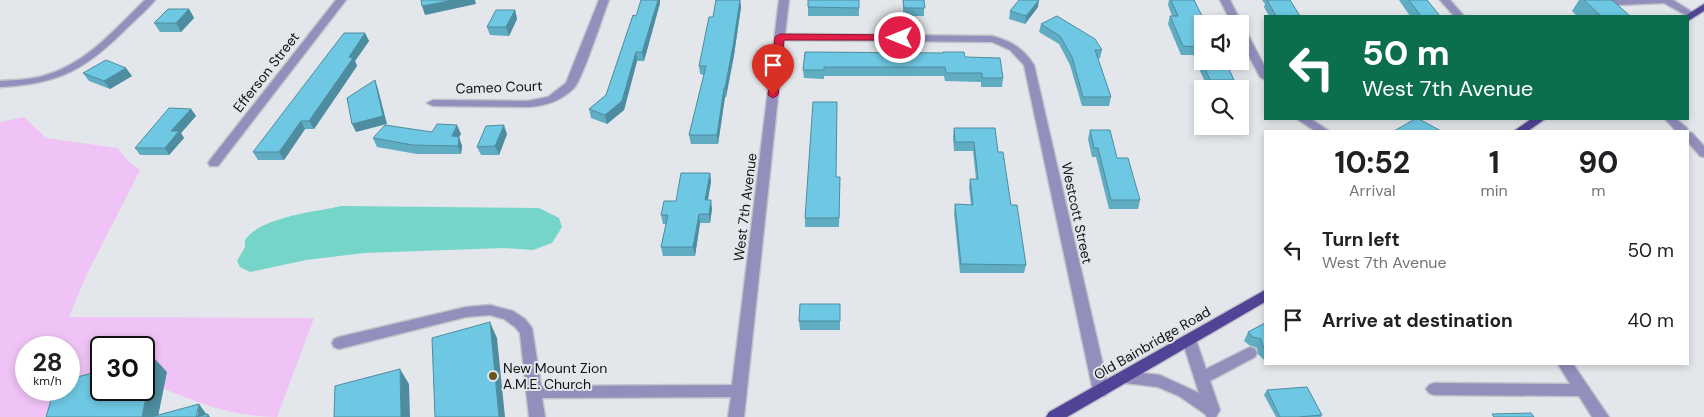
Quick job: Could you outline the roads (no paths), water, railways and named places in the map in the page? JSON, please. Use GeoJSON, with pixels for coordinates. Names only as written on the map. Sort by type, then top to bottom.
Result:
{"type":"FeatureCollection","features":[{"type":"Feature","properties":{"kind":"main road"},"geometry":{"type":"LineString","coordinates":[[1522,130],[1537,120]]}},
{"type":"Feature","properties":{"kind":"main road","name":"Old Bainbridge Road"},"geometry":{"type":"LineString","coordinates":[[1054,417],[1264,296]]}},
{"type":"Feature","properties":{"kind":"street"},"geometry":{"type":"LineString","coordinates":[[0,84],[28,84],[60,75],[88,60],[150,0]]}},
{"type":"Feature","properties":{"kind":"street","name":"Efferson Street"},"geometry":{"type":"LineString","coordinates":[[214,163],[341,0]]}},
{"type":"Feature","properties":{"kind":"street","name":"Cameo Court"},"geometry":{"type":"LineString","coordinates":[[433,103],[542,103],[564,92],[571,85],[604,0]]}},
{"type":"Feature","properties":{"kind":"street","name":"West 7th Avenue"},"geometry":{"type":"LineString","coordinates":[[736,417],[784,0]]}},
{"type":"Feature","properties":{"kind":"street"},"geometry":{"type":"LineString","coordinates":[[1225,0],[1233,15]]}},
{"type":"Feature","properties":{"kind":"street"},"geometry":{"type":"LineString","coordinates":[[1445,0],[1458,15]]}},
{"type":"Feature","properties":{"kind":"street"},"geometry":{"type":"LineString","coordinates":[[1597,3],[1664,0],[1695,13],[1704,20]]}},
{"type":"Feature","properties":{"kind":"street","name":"Westcott Street"},"geometry":{"type":"LineString","coordinates":[[780,37],[992,40],[1015,47],[1024,55],[1029,65],[1101,391]]}},
{"type":"Feature","properties":{"kind":"street"},"geometry":{"type":"LineString","coordinates":[[1249,46],[1264,75]]}},
{"type":"Feature","properties":{"kind":"street"},"geometry":{"type":"LineString","coordinates":[[1305,120],[1322,130]]}},
{"type":"Feature","properties":{"kind":"street"},"geometry":{"type":"LineString","coordinates":[[1671,120],[1682,130]]}},
{"type":"Feature","properties":{"kind":"street"},"geometry":{"type":"LineString","coordinates":[[1689,137],[1704,153]]}},
{"type":"Feature","properties":{"kind":"street"},"geometry":{"type":"LineString","coordinates":[[339,343],[466,312],[490,310],[508,315],[520,322],[527,332],[537,417]]}},
{"type":"Feature","properties":{"kind":"street"},"geometry":{"type":"LineString","coordinates":[[1189,340],[1213,414]]}},
{"type":"Feature","properties":{"kind":"street"},"geometry":{"type":"LineString","coordinates":[[1201,379],[1250,353]]}},
{"type":"Feature","properties":{"kind":"street"},"geometry":{"type":"LineString","coordinates":[[1566,365],[1601,417]]}},
{"type":"Feature","properties":{"kind":"street"},"geometry":{"type":"LineString","coordinates":[[1125,377],[1160,381],[1184,392],[1213,414]]}},
{"type":"Feature","properties":{"kind":"street"},"geometry":{"type":"LineString","coordinates":[[1434,390],[1583,390]]}},
{"type":"Feature","properties":{"kind":"street"},"geometry":{"type":"LineString","coordinates":[[534,392],[739,391]]}},
{"type":"Feature","properties":{"kind":"place","name":"New Mount Zion A.M.E. Church"},"geometry":{"type":"Point","coordinates":[493,376]}}]}
